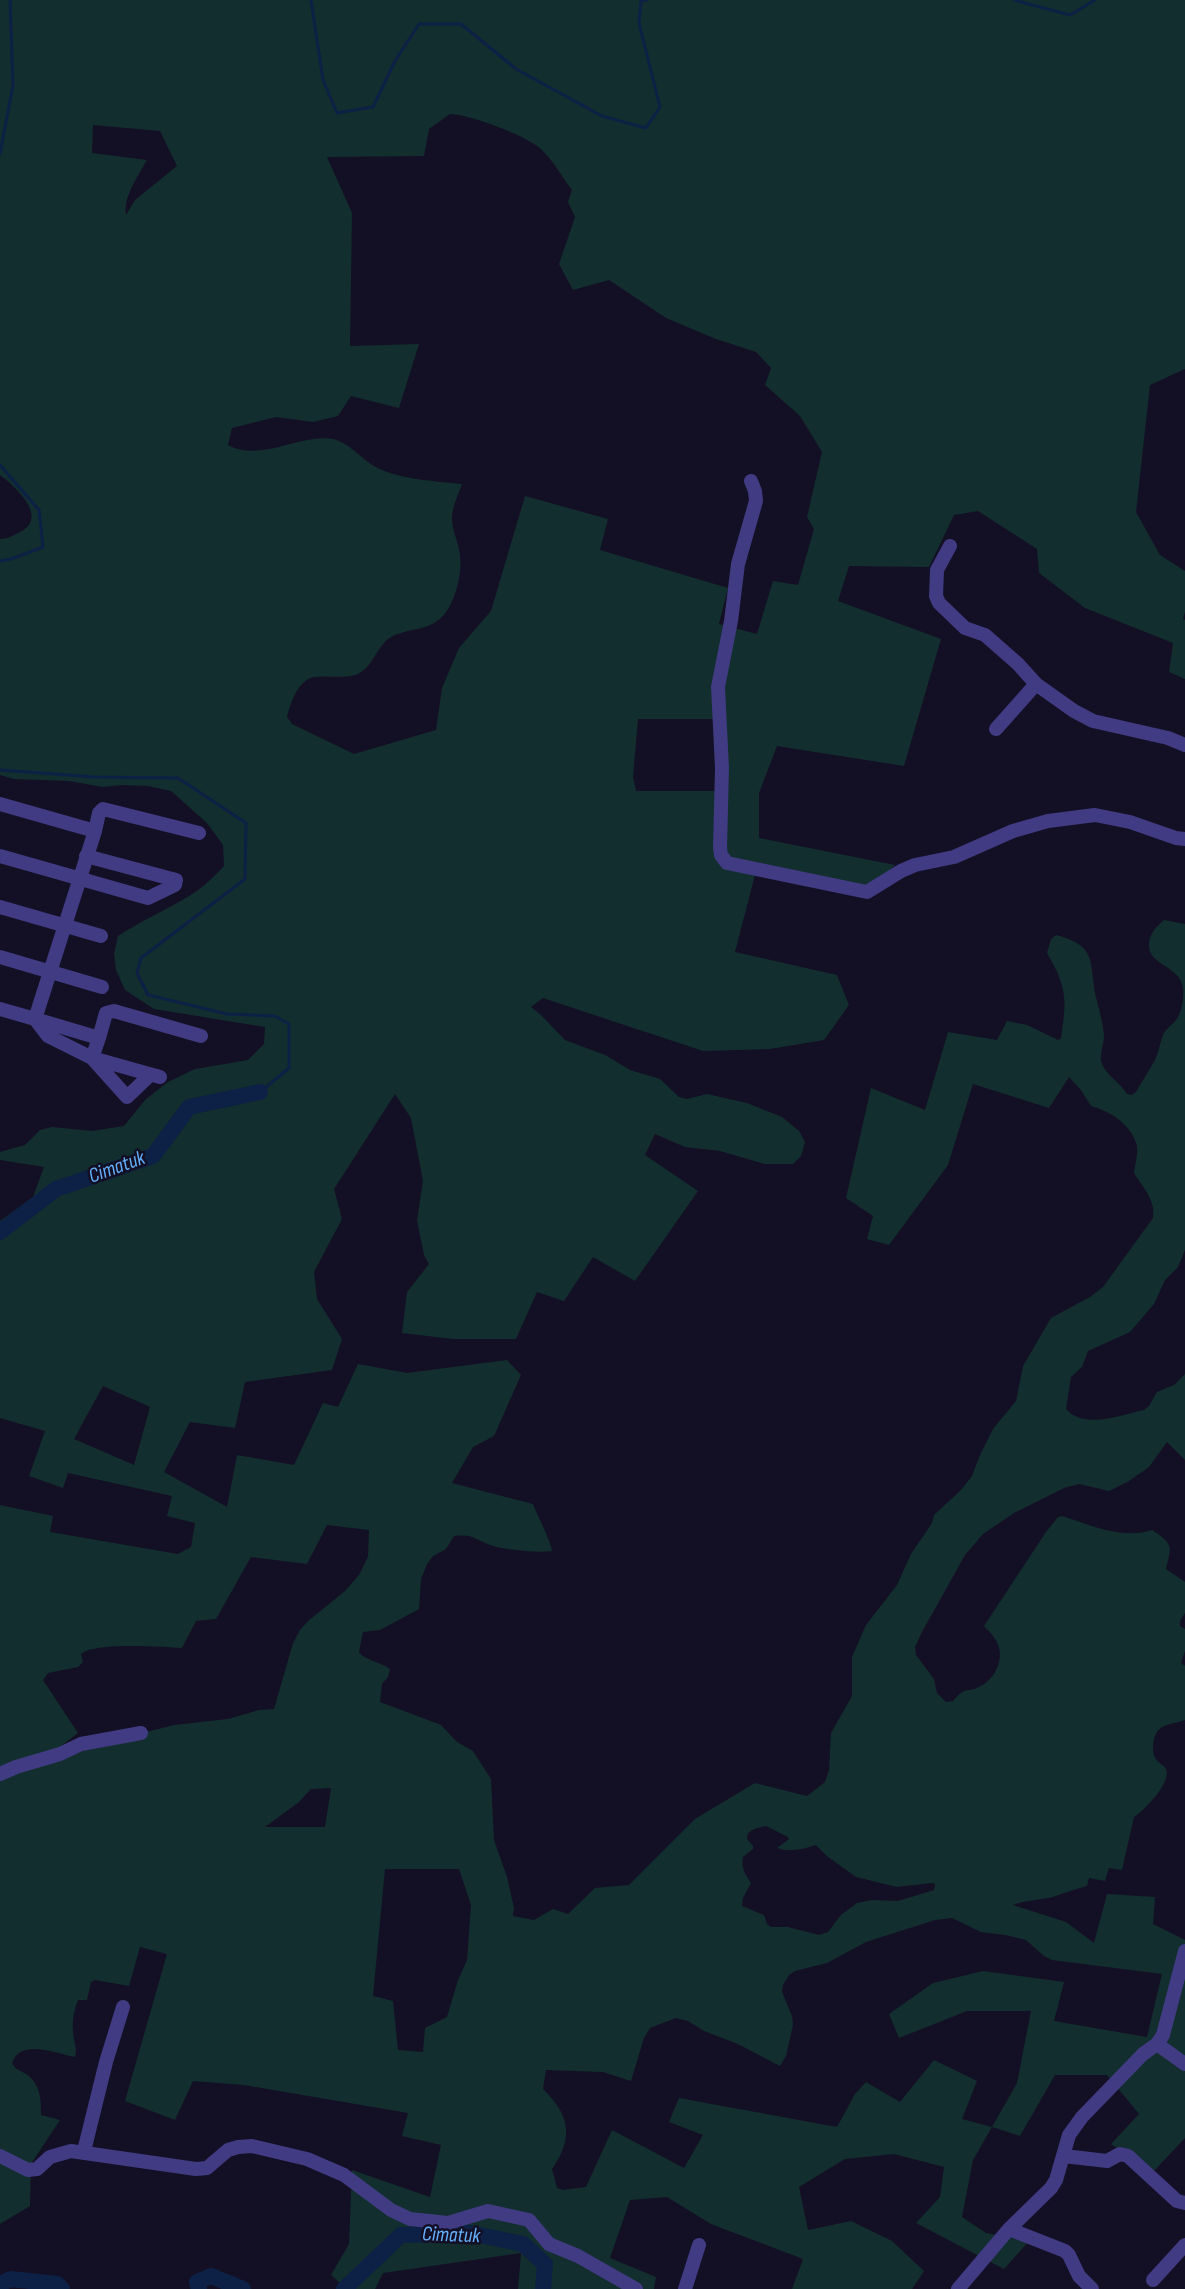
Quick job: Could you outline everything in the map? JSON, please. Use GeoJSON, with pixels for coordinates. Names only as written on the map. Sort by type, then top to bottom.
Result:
{"type":"FeatureCollection","features":[{"type":"Feature","properties":{"kind":"street"},"geometry":{"type":"LineString","coordinates":[[751,482],[756,501],[738,564],[731,621],[718,687],[722,768],[720,848],[723,861],[867,892],[915,865],[954,857],[1013,831],[1048,821],[1095,815],[1130,822],[1185,839]]}},
{"type":"Feature","properties":{"kind":"street"},"geometry":{"type":"LineString","coordinates":[[950,546],[937,570],[935,587],[939,603],[965,628],[985,635],[1018,664],[1036,684],[1074,711],[1093,721],[1168,738],[1185,745]]}},
{"type":"Feature","properties":{"kind":"street"},"geometry":{"type":"LineString","coordinates":[[996,729],[1036,684]]}},
{"type":"Feature","properties":{"kind":"street"},"geometry":{"type":"LineString","coordinates":[[0,804],[94,831]]}},
{"type":"Feature","properties":{"kind":"street"},"geometry":{"type":"LineString","coordinates":[[35,1019],[99,813],[103,809],[199,833]]}},
{"type":"Feature","properties":{"kind":"street"},"geometry":{"type":"LineString","coordinates":[[0,856],[148,898],[174,885],[176,880],[86,856]]}},
{"type":"Feature","properties":{"kind":"street"},"geometry":{"type":"LineString","coordinates":[[0,907],[102,936]]}},
{"type":"Feature","properties":{"kind":"street"},"geometry":{"type":"LineString","coordinates":[[0,957],[102,987]]}},
{"type":"Feature","properties":{"kind":"street"},"geometry":{"type":"LineString","coordinates":[[0,1009],[99,1038]]}},
{"type":"Feature","properties":{"kind":"street"},"geometry":{"type":"LineString","coordinates":[[92,1058],[106,1013],[114,1011],[201,1035]]}},
{"type":"Feature","properties":{"kind":"street"},"geometry":{"type":"LineString","coordinates":[[35,1019],[48,1036],[92,1058],[155,1076],[127,1097],[92,1058]]}},
{"type":"Feature","properties":{"kind":"street"},"geometry":{"type":"LineString","coordinates":[[0,1774],[60,1754],[81,1744],[141,1733]]}},
{"type":"Feature","properties":{"kind":"street"},"geometry":{"type":"LineString","coordinates":[[958,2289],[1009,2229],[1051,2188],[1056,2180],[1069,2136],[1082,2117],[1143,2054],[1157,2044],[1163,2035],[1185,1951]]}},
{"type":"Feature","properties":{"kind":"street"},"geometry":{"type":"LineString","coordinates":[[84,2151],[106,2062],[123,2007]]}},
{"type":"Feature","properties":{"kind":"street"},"geometry":{"type":"LineString","coordinates":[[1157,2044],[1185,2064]]}},
{"type":"Feature","properties":{"kind":"street"},"geometry":{"type":"LineString","coordinates":[[0,2156],[28,2170],[37,2169],[50,2157],[71,2151],[84,2151],[196,2169],[207,2168],[228,2150],[252,2146],[308,2159],[344,2175],[391,2210],[410,2219],[448,2223],[488,2211],[529,2220],[549,2244],[578,2256],[636,2289]]}},
{"type":"Feature","properties":{"kind":"street"},"geometry":{"type":"LineString","coordinates":[[1064,2156],[1107,2161],[1120,2154],[1128,2156],[1178,2202],[1185,2203]]}},
{"type":"Feature","properties":{"kind":"street"},"geometry":{"type":"LineString","coordinates":[[1009,2229],[1065,2251],[1070,2255],[1079,2276],[1092,2289]]}},
{"type":"Feature","properties":{"kind":"street"},"geometry":{"type":"LineString","coordinates":[[685,2289],[699,2245]]}},
{"type":"Feature","properties":{"kind":"street"},"geometry":{"type":"LineString","coordinates":[[1153,2280],[1185,2245]]}},
{"type":"Feature","properties":{"kind":"green space"},"geometry":{"type":"Polygon","coordinates":[[[0,0],[1185,0],[1185,369],[1150,385],[1136,512],[1160,555],[1185,571],[1183,619],[1185,620],[1185,679],[1169,672],[1173,643],[1085,608],[1039,573],[1037,549],[978,511],[954,515],[929,567],[849,566],[838,601],[941,639],[904,766],[777,746],[759,793],[759,838],[895,865],[870,890],[756,871],[735,952],[837,975],[849,1005],[824,1040],[770,1049],[703,1051],[543,998],[531,1007],[565,1040],[605,1055],[630,1070],[660,1079],[679,1097],[687,1099],[707,1094],[747,1103],[782,1117],[799,1131],[805,1142],[801,1156],[793,1164],[765,1164],[720,1151],[685,1147],[655,1134],[645,1155],[698,1191],[635,1281],[593,1257],[564,1301],[537,1292],[516,1339],[453,1339],[402,1333],[407,1292],[429,1264],[424,1255],[417,1220],[423,1181],[411,1118],[395,1094],[334,1189],[342,1219],[314,1272],[317,1299],[342,1339],[332,1370],[245,1382],[235,1428],[190,1422],[164,1472],[227,1507],[237,1455],[294,1465],[323,1403],[338,1407],[358,1364],[407,1373],[507,1360],[521,1375],[494,1436],[473,1447],[452,1483],[533,1504],[552,1551],[512,1550],[490,1545],[470,1536],[454,1536],[446,1549],[433,1556],[427,1564],[421,1579],[419,1609],[380,1630],[363,1632],[359,1652],[390,1669],[388,1677],[382,1684],[380,1702],[441,1725],[457,1742],[473,1751],[491,1779],[494,1840],[507,1877],[514,1908],[513,1916],[534,1920],[553,1909],[568,1914],[595,1888],[629,1885],[695,1819],[755,1783],[807,1796],[825,1782],[829,1770],[831,1733],[852,1696],[852,1657],[866,1625],[897,1585],[911,1554],[932,1523],[934,1515],[961,1490],[972,1476],[993,1429],[1016,1401],[1023,1366],[1051,1318],[1090,1297],[1103,1287],[1153,1218],[1151,1200],[1134,1173],[1137,1148],[1132,1133],[1116,1118],[1091,1106],[1069,1077],[1049,1108],[973,1084],[948,1165],[889,1245],[867,1239],[873,1216],[846,1198],[871,1088],[925,1110],[948,1032],[997,1040],[1007,1021],[1027,1025],[1058,1040],[1061,1038],[1064,994],[1047,953],[1051,939],[1056,935],[1079,944],[1089,957],[1104,1033],[1101,1061],[1127,1094],[1132,1095],[1155,1060],[1164,1033],[1179,1016],[1183,1000],[1181,980],[1156,960],[1149,947],[1150,938],[1164,920],[1185,924],[1185,1250],[1178,1267],[1165,1280],[1154,1304],[1130,1332],[1088,1351],[1082,1367],[1071,1377],[1066,1409],[1083,1419],[1093,1420],[1144,1410],[1157,1392],[1174,1385],[1185,1374],[1185,1460],[1167,1442],[1149,1467],[1109,1491],[1079,1484],[1064,1488],[1014,1513],[983,1534],[965,1555],[915,1647],[916,1655],[934,1679],[937,1693],[946,1702],[953,1701],[965,1691],[986,1683],[997,1668],[1000,1650],[997,1642],[984,1626],[1046,1532],[1058,1517],[1062,1516],[1118,1532],[1141,1533],[1152,1530],[1169,1546],[1166,1569],[1185,1582],[1185,1613],[1180,1626],[1185,1629],[1185,1651],[1181,1663],[1185,1666],[1185,1720],[1167,1725],[1156,1733],[1154,1754],[1166,1769],[1167,1775],[1156,1796],[1134,1817],[1122,1870],[1109,1868],[1105,1881],[1089,1878],[1087,1886],[1053,1897],[1013,1905],[1066,1922],[1094,1943],[1107,1894],[1155,1897],[1153,1924],[1185,1940],[1185,2138],[1153,2172],[1111,2144],[1139,2114],[1107,2075],[1055,2075],[1020,2136],[992,2127],[973,2160],[962,2217],[986,2233],[1029,2241],[1004,2269],[916,2223],[940,2197],[944,2167],[894,2154],[845,2159],[799,2187],[808,2230],[851,2221],[892,2241],[924,2271],[912,2289],[792,2289],[803,2259],[711,2224],[667,2197],[630,2200],[610,2258],[656,2277],[654,2289],[518,2289],[521,2253],[383,2273],[375,2289],[347,2289],[331,2275],[349,2244],[352,2170],[430,2197],[441,2145],[402,2136],[408,2113],[244,2085],[193,2081],[175,2120],[125,2101],[167,1954],[140,1947],[129,1986],[95,1980],[91,1982],[87,2000],[78,2000],[73,2023],[75,2057],[39,2049],[30,2049],[16,2055],[12,2063],[29,2076],[37,2086],[41,2115],[60,2120],[31,2164],[30,2206],[0,2224],[0,1505],[53,1516],[50,1532],[178,1554],[191,1547],[195,1523],[167,1516],[172,1496],[68,1473],[63,1488],[29,1476],[45,1431],[0,1418],[0,1221],[33,1197],[44,1167],[0,1160],[0,1152],[25,1145],[40,1130],[52,1127],[92,1131],[124,1126],[146,1099],[168,1082],[195,1069],[248,1060],[264,1044],[265,1027],[154,1009],[125,990],[116,970],[114,954],[118,936],[195,892],[224,866],[223,845],[207,823],[171,791],[148,786],[103,787],[69,781],[14,779],[0,775],[0,539],[7,538],[27,527],[31,520],[31,512],[21,495],[0,475],[0,0]],[[450,114],[429,129],[424,156],[327,157],[352,213],[350,346],[419,344],[399,408],[351,396],[338,416],[313,422],[276,417],[232,428],[228,445],[240,450],[253,451],[307,440],[333,439],[346,444],[374,466],[389,473],[420,480],[462,484],[452,519],[460,555],[459,579],[448,610],[432,624],[399,633],[387,640],[367,668],[361,672],[345,677],[308,679],[293,699],[287,717],[292,724],[354,754],[436,730],[442,688],[459,648],[491,611],[525,496],[608,519],[600,550],[728,588],[719,624],[757,634],[773,581],[798,585],[814,529],[807,517],[822,452],[800,416],[765,385],[771,368],[756,352],[716,339],[666,318],[609,280],[573,290],[559,264],[575,217],[568,202],[572,190],[550,158],[534,144],[511,132],[483,122],[450,114]],[[93,125],[92,153],[147,160],[129,194],[126,215],[135,200],[177,166],[160,131],[93,125]],[[638,719],[633,777],[636,791],[719,791],[714,719],[638,719]],[[103,1386],[74,1439],[134,1465],[150,1407],[103,1386]],[[327,1525],[307,1564],[251,1557],[216,1619],[196,1621],[182,1648],[129,1646],[89,1650],[81,1654],[83,1662],[78,1667],[48,1673],[43,1680],[78,1733],[61,1746],[66,1756],[174,1725],[228,1719],[259,1710],[274,1709],[293,1643],[308,1621],[345,1591],[359,1575],[368,1557],[369,1530],[327,1525]],[[331,1788],[311,1789],[299,1802],[265,1827],[325,1827],[331,1788]],[[766,1826],[751,1831],[747,1836],[753,1849],[743,1857],[743,1864],[745,1874],[751,1883],[743,1898],[742,1906],[764,1915],[767,1924],[771,1927],[788,1927],[819,1935],[828,1932],[841,1915],[857,1903],[872,1900],[898,1901],[934,1890],[935,1884],[931,1883],[897,1887],[856,1877],[828,1857],[816,1845],[792,1850],[777,1848],[789,1839],[788,1837],[766,1826]],[[385,1869],[373,1996],[393,2001],[398,2050],[423,2052],[425,2028],[447,2017],[458,1980],[467,1960],[471,1905],[459,1869],[385,1869]],[[952,1918],[935,1920],[866,1942],[827,1963],[795,1971],[789,1975],[782,1992],[792,2016],[793,2025],[786,2056],[780,2066],[738,2044],[704,2031],[688,2021],[676,2018],[650,2028],[644,2038],[631,2081],[603,2072],[546,2070],[543,2089],[559,2108],[566,2127],[564,2147],[552,2169],[557,2188],[563,2190],[586,2187],[612,2130],[684,2168],[703,2135],[669,2122],[679,2098],[837,2127],[855,2094],[866,2082],[900,2102],[934,2060],[977,2081],[962,2119],[992,2127],[1017,2083],[1031,2011],[967,2011],[899,2038],[889,2014],[933,1983],[983,1971],[1064,1982],[1054,2021],[1147,2037],[1162,1974],[1052,1960],[1026,1940],[981,1932],[952,1918]]]}},
{"type":"Feature","properties":{"kind":"waterway"},"geometry":{"type":"LineString","coordinates":[[0,154],[13,85],[10,0]]}},
{"type":"Feature","properties":{"kind":"waterway"},"geometry":{"type":"LineString","coordinates":[[311,0],[323,80],[337,113],[373,107],[395,61],[419,24],[461,24],[516,69],[602,116],[646,128],[660,107],[639,23],[641,1],[647,0]]}},
{"type":"Feature","properties":{"kind":"waterway"},"geometry":{"type":"LineString","coordinates":[[1014,0],[1070,15],[1095,0]]}},
{"type":"Feature","properties":{"kind":"waterway"},"geometry":{"type":"LineString","coordinates":[[0,465],[39,510],[43,547],[0,561]]}},
{"type":"Feature","properties":{"kind":"waterway"},"geometry":{"type":"LineString","coordinates":[[0,770],[95,777],[178,778],[246,823],[245,879],[141,958],[137,973],[148,995],[227,1014],[275,1016],[289,1024],[289,1068],[260,1092]]}},
{"type":"Feature","properties":{"kind":"waterway","name":"Cimatuk"},"geometry":{"type":"LineString","coordinates":[[0,1232],[56,1189],[153,1156],[189,1107],[260,1092]]}},
{"type":"Feature","properties":{"kind":"waterway","name":"Cimatuk"},"geometry":{"type":"LineString","coordinates":[[344,2289],[401,2235],[470,2233],[523,2244],[545,2264],[543,2289]]}},
{"type":"Feature","properties":{"kind":"waterway","name":"Cimatuk"},"geometry":{"type":"LineString","coordinates":[[199,2289],[197,2282],[211,2276],[243,2289]]}},
{"type":"Feature","properties":{"kind":"waterway","name":"Cimatuk"},"geometry":{"type":"LineString","coordinates":[[0,2284],[11,2279],[57,2284],[62,2289]]}}]}
